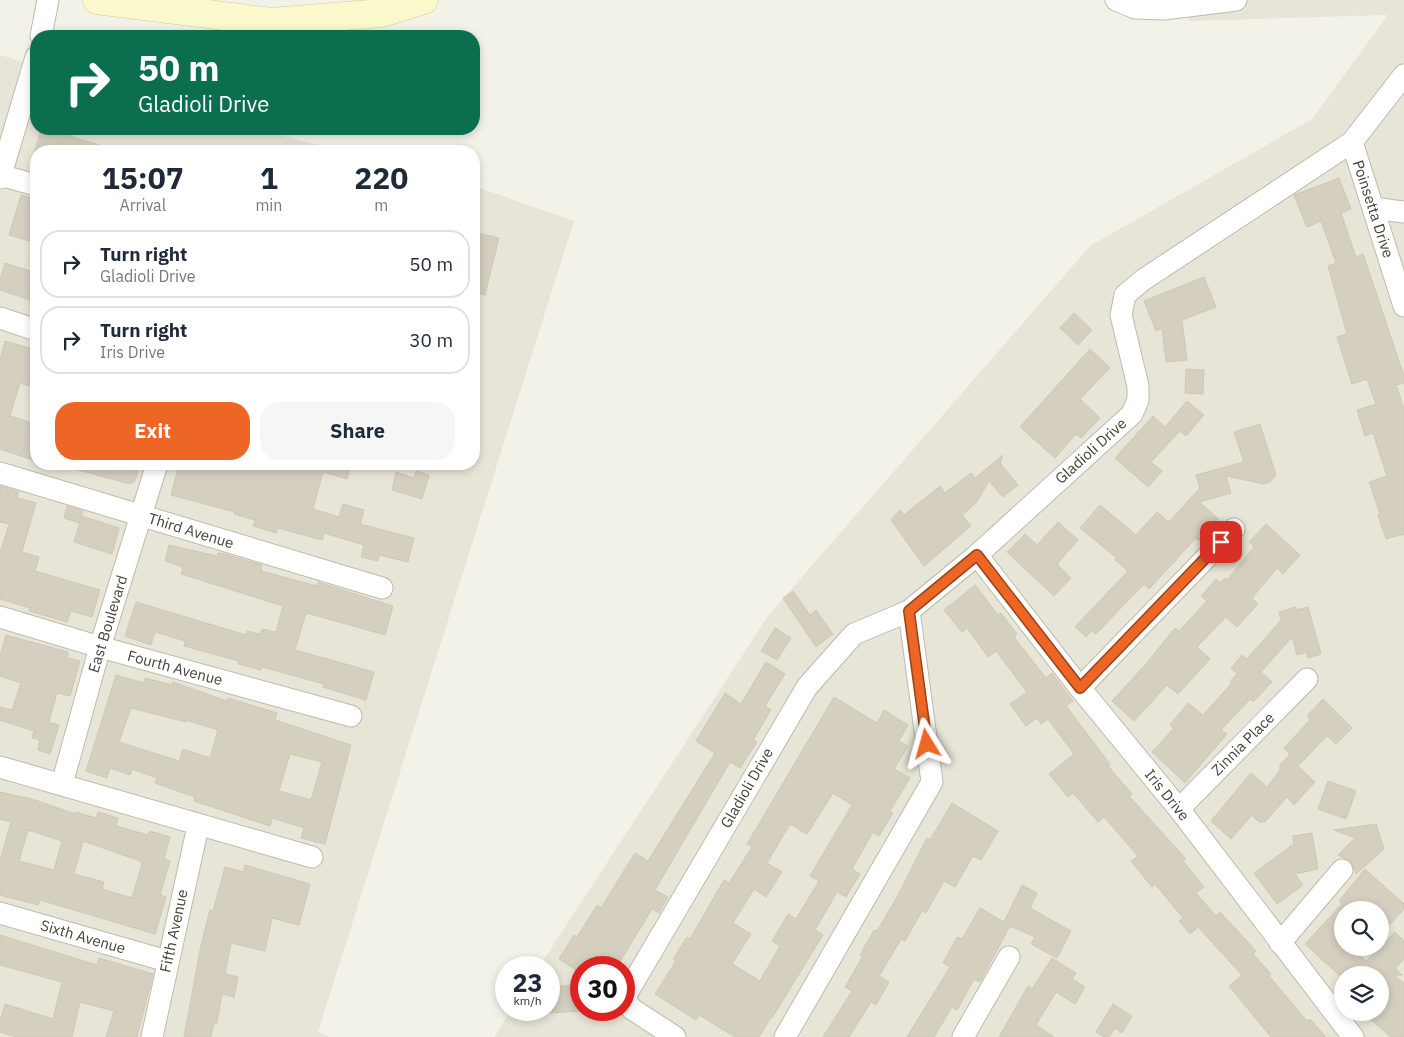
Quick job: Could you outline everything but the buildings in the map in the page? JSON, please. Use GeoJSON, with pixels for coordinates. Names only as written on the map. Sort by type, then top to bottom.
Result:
{"type":"FeatureCollection","features":[{"type":"Feature","properties":{"kind":"street"},"geometry":{"type":"LineString","coordinates":[[42,30],[48,0]]}},
{"type":"Feature","properties":{"kind":"street"},"geometry":{"type":"LineString","coordinates":[[97,0],[271,22],[382,13],[424,0]]}},
{"type":"Feature","properties":{"kind":"street"},"geometry":{"type":"LineString","coordinates":[[1116,0],[1135,8],[1164,9],[1236,0]]}},
{"type":"Feature","properties":{"kind":"street","name":"Gladioli Drive"},"geometry":{"type":"LineString","coordinates":[[675,1037],[632,1010],[627,1004],[626,995],[806,686],[854,634],[909,611],[977,555],[1132,414],[1138,400],[1138,386],[1121,315],[1125,295],[1143,280],[1352,142],[1404,76]]}},
{"type":"Feature","properties":{"kind":"street"},"geometry":{"type":"LineString","coordinates":[[30,77],[0,176],[30,184]]}},
{"type":"Feature","properties":{"kind":"street","name":"Poinsetta Drive"},"geometry":{"type":"LineString","coordinates":[[1352,142],[1404,306]]}},
{"type":"Feature","properties":{"kind":"street"},"geometry":{"type":"LineString","coordinates":[[1373,208],[1404,212]]}},
{"type":"Feature","properties":{"kind":"street"},"geometry":{"type":"LineString","coordinates":[[0,318],[30,328]]}},
{"type":"Feature","properties":{"kind":"street","name":"East Boulevard"},"geometry":{"type":"LineString","coordinates":[[62,784],[100,647],[154,470]]}},
{"type":"Feature","properties":{"kind":"street","name":"Third Avenue"},"geometry":{"type":"LineString","coordinates":[[0,473],[382,588]]}},
{"type":"Feature","properties":{"kind":"street"},"geometry":{"type":"LineString","coordinates":[[1080,688],[1234,529]]}},
{"type":"Feature","properties":{"kind":"street","name":"Iris Drive"},"geometry":{"type":"LineString","coordinates":[[977,555],[1080,688],[1179,809],[1280,944],[1354,1037]]}},
{"type":"Feature","properties":{"kind":"street"},"geometry":{"type":"LineString","coordinates":[[785,1037],[932,782],[909,611]]}},
{"type":"Feature","properties":{"kind":"street","name":"Fourth Avenue"},"geometry":{"type":"LineString","coordinates":[[0,617],[100,647],[351,716]]}},
{"type":"Feature","properties":{"kind":"street","name":"Zinnia Place"},"geometry":{"type":"LineString","coordinates":[[1179,809],[1307,679]]}},
{"type":"Feature","properties":{"kind":"street"},"geometry":{"type":"LineString","coordinates":[[0,767],[198,826],[312,857]]}},
{"type":"Feature","properties":{"kind":"street","name":"Fifth Avenue"},"geometry":{"type":"LineString","coordinates":[[152,1037],[167,961],[198,826]]}},
{"type":"Feature","properties":{"kind":"street"},"geometry":{"type":"LineString","coordinates":[[1280,944],[1342,870]]}},
{"type":"Feature","properties":{"kind":"street","name":"Sixth Avenue"},"geometry":{"type":"LineString","coordinates":[[0,912],[167,961]]}},
{"type":"Feature","properties":{"kind":"street"},"geometry":{"type":"LineString","coordinates":[[963,1037],[1009,957]]}},
{"type":"Feature","properties":{"kind":"shaded area"},"geometry":{"type":"Polygon","coordinates":[[[1183,0],[1404,0],[1404,1037],[494,1037],[504,1021],[560,1021],[560,956],[546,956],[768,616],[1090,246],[1312,119],[1388,15],[1189,21],[1183,0]]]}},
{"type":"Feature","properties":{"kind":"shaded area"},"geometry":{"type":"Polygon","coordinates":[[[0,55],[30,64],[30,135],[279,135],[317,145],[30,145],[30,470],[480,470],[480,188],[574,221],[318,1032],[330,1037],[0,1037],[0,55]]]}},
{"type":"Feature","properties":{"kind":"route"},"geometry":{"type":"LineString","coordinates":[[927,744],[909,611],[977,555],[1080,688],[1221,542]]}}]}
